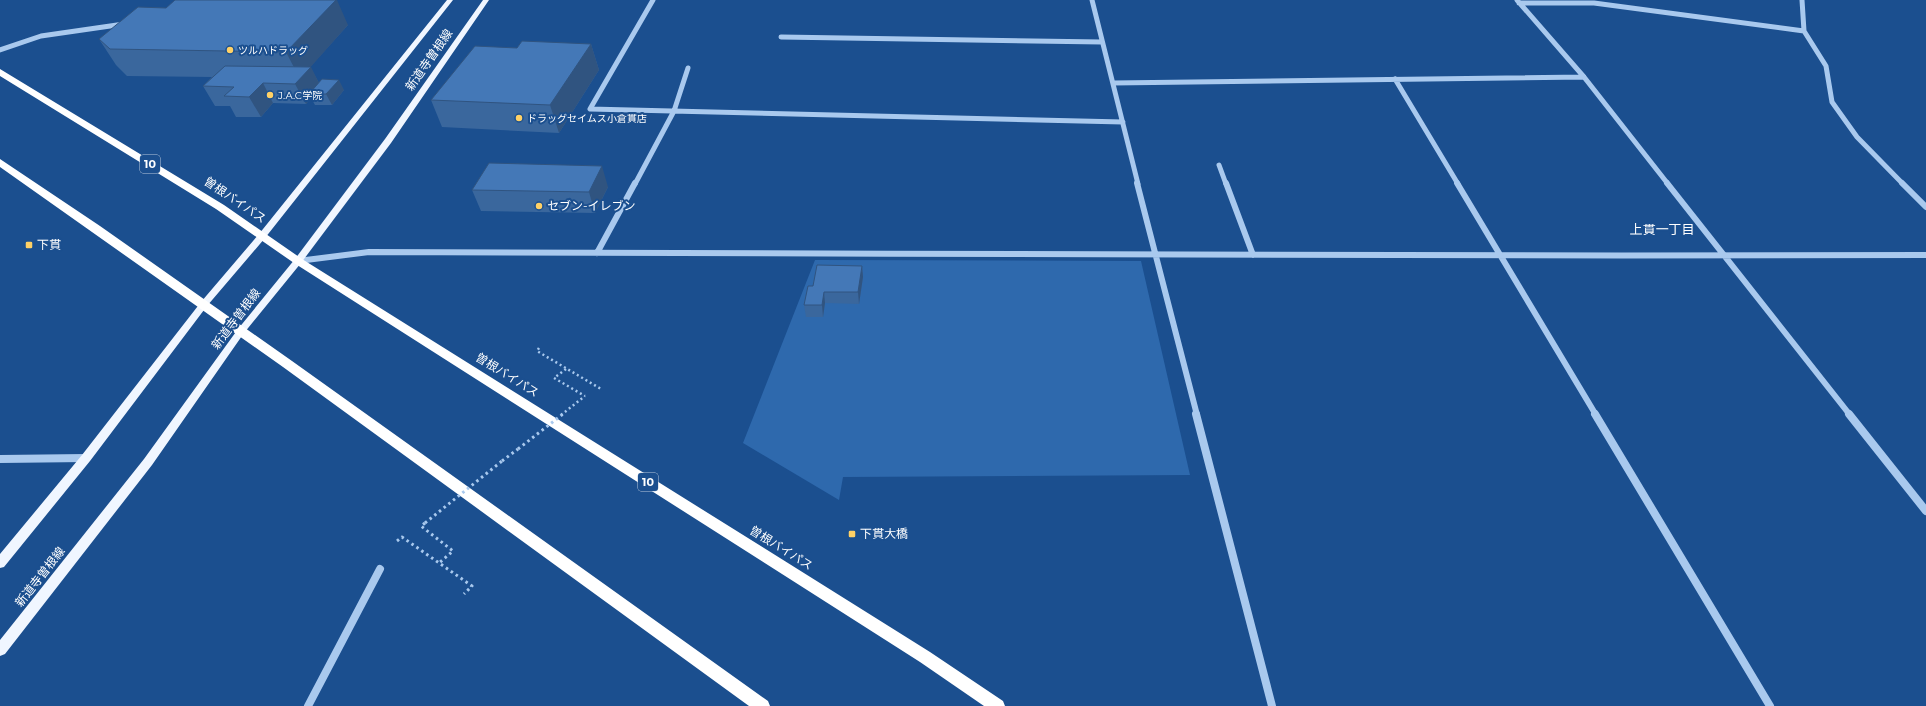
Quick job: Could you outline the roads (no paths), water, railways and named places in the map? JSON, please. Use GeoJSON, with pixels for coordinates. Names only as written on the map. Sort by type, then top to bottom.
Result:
{"type":"FeatureCollection","features":[{"type":"Feature","properties":{"kind":"highway","name":"曽根バイパス"},"geometry":{"type":"LineString","coordinates":[[0,72],[219,206],[298,261],[925,657],[997,706]]}},
{"type":"Feature","properties":{"kind":"highway"},"geometry":{"type":"LineString","coordinates":[[0,162],[204,304],[762,706]]}},
{"type":"Feature","properties":{"kind":"main road","name":"新道寺曽根線"},"geometry":{"type":"LineString","coordinates":[[0,563],[86,458],[204,304],[262,236],[450,0]]}},
{"type":"Feature","properties":{"kind":"main road","name":"新道寺曽根線"},"geometry":{"type":"LineString","coordinates":[[0,650],[148,462],[241,331],[298,261],[388,141],[486,0]]}},
{"type":"Feature","properties":{"kind":"street"},"geometry":{"type":"LineString","coordinates":[[653,0],[590,110],[1123,122]]}},
{"type":"Feature","properties":{"kind":"street"},"geometry":{"type":"LineString","coordinates":[[1092,0],[1155,254],[1272,706]]}},
{"type":"Feature","properties":{"kind":"street"},"geometry":{"type":"LineString","coordinates":[[1802,0],[1804,31],[1826,66],[1832,102],[1857,137],[1926,207]]}},
{"type":"Feature","properties":{"kind":"street"},"geometry":{"type":"LineString","coordinates":[[1518,2],[1594,2],[1804,31]]}},
{"type":"Feature","properties":{"kind":"street"},"geometry":{"type":"LineString","coordinates":[[1518,2],[1584,77],[1926,511]]}},
{"type":"Feature","properties":{"kind":"street"},"geometry":{"type":"LineString","coordinates":[[0,50],[41,36],[131,23]]}},
{"type":"Feature","properties":{"kind":"street"},"geometry":{"type":"LineString","coordinates":[[781,37],[1102,42]]}},
{"type":"Feature","properties":{"kind":"street"},"geometry":{"type":"LineString","coordinates":[[597,252],[674,111],[688,68]]}},
{"type":"Feature","properties":{"kind":"street"},"geometry":{"type":"LineString","coordinates":[[1113,83],[1584,77]]}},
{"type":"Feature","properties":{"kind":"street"},"geometry":{"type":"LineString","coordinates":[[1395,79],[1770,706]]}},
{"type":"Feature","properties":{"kind":"street"},"geometry":{"type":"LineString","coordinates":[[1219,165],[1253,255]]}},
{"type":"Feature","properties":{"kind":"street"},"geometry":{"type":"LineString","coordinates":[[298,261],[369,252],[1155,254],[1502,257],[1926,255]]}},
{"type":"Feature","properties":{"kind":"street"},"geometry":{"type":"LineString","coordinates":[[0,458],[86,458]]}},
{"type":"Feature","properties":{"kind":"street"},"geometry":{"type":"LineString","coordinates":[[308,706],[380,569]]}},
{"type":"Feature","properties":{"kind":"place","name":"ツルハドラッグ"},"geometry":{"type":"Point","coordinates":[230,50]}},
{"type":"Feature","properties":{"kind":"place","name":"J.A.C学院"},"geometry":{"type":"Point","coordinates":[270,95]}},
{"type":"Feature","properties":{"kind":"place","name":"ドラッグセイムス小倉貫店"},"geometry":{"type":"Point","coordinates":[519,118]}},
{"type":"Feature","properties":{"kind":"place","name":"セブン-イレブン"},"geometry":{"type":"Point","coordinates":[539,206]}},
{"type":"Feature","properties":{"kind":"place","name":"下貫"},"geometry":{"type":"Point","coordinates":[29,245]}},
{"type":"Feature","properties":{"kind":"place","name":"下貫大橋"},"geometry":{"type":"Point","coordinates":[852,534]}},
{"type":"Feature","properties":{"kind":"district","name":"上貫一丁目"},"geometry":{"type":"Point","coordinates":[1662,229]}}]}
